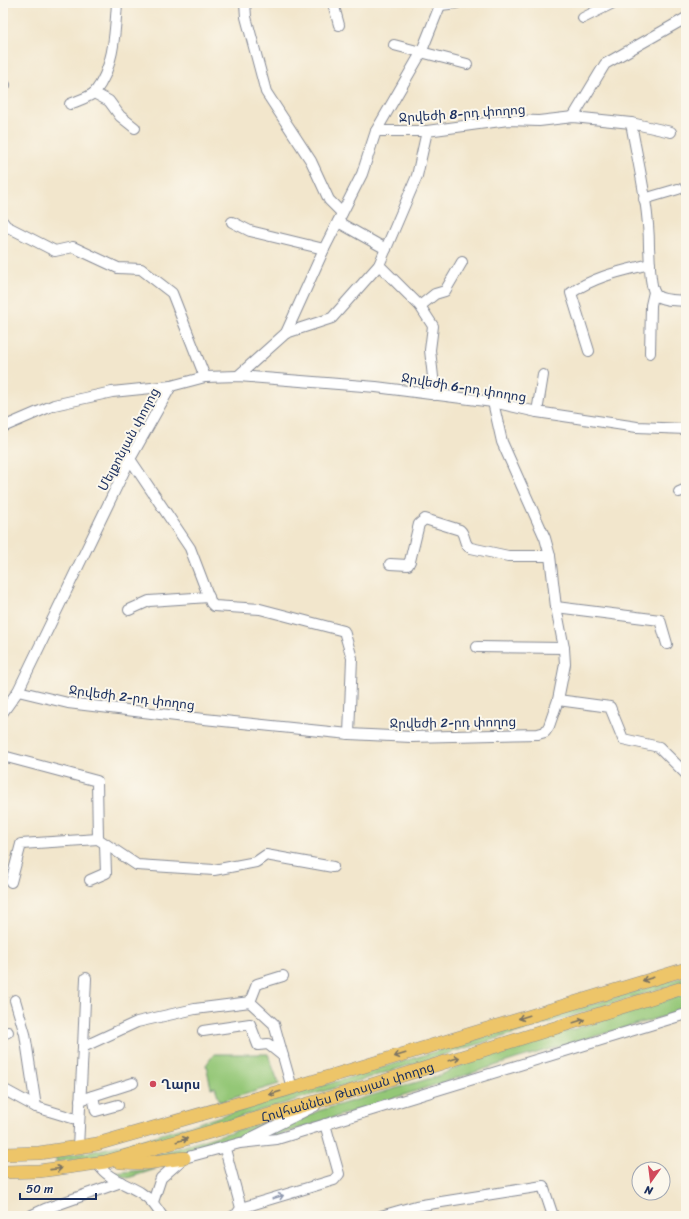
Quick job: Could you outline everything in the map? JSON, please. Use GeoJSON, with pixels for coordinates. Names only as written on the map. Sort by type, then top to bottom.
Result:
{"type":"FeatureCollection","features":[{"type":"Feature","properties":{"kind":"main road","name":"Հովհաննես Թևոսյան փողոց"},"geometry":{"type":"LineString","coordinates":[[3,1154],[39,1153],[97,1144],[292,1088],[686,969]]}},
{"type":"Feature","properties":{"kind":"main road","name":"Հովհաննես Թևոսյան փողոց"},"geometry":{"type":"LineString","coordinates":[[3,1172],[39,1171],[102,1163],[336,1096],[686,987]]}},
{"type":"Feature","properties":{"kind":"main road"},"geometry":{"type":"LineString","coordinates":[[39,1153],[39,1171]]}},
{"type":"Feature","properties":{"kind":"main road"},"geometry":{"type":"LineString","coordinates":[[102,1163],[146,1163],[184,1158]]}},
{"type":"Feature","properties":{"kind":"street"},"geometry":{"type":"LineString","coordinates":[[70,104],[94,93],[104,73],[111,53],[117,3]]}},
{"type":"Feature","properties":{"kind":"street"},"geometry":{"type":"LineString","coordinates":[[245,3],[246,17],[266,92],[311,161],[329,200],[340,218],[386,248]]}},
{"type":"Feature","properties":{"kind":"street"},"geometry":{"type":"LineString","coordinates":[[333,3],[338,25]]}},
{"type":"Feature","properties":{"kind":"street"},"geometry":{"type":"LineString","coordinates":[[286,333],[324,249],[362,174],[376,131],[421,53],[439,4],[457,3]]}},
{"type":"Feature","properties":{"kind":"street"},"geometry":{"type":"LineString","coordinates":[[583,18],[613,3]]}},
{"type":"Feature","properties":{"kind":"street"},"geometry":{"type":"LineString","coordinates":[[572,117],[606,64],[686,18]]}},
{"type":"Feature","properties":{"kind":"street"},"geometry":{"type":"LineString","coordinates":[[394,45],[467,64]]}},
{"type":"Feature","properties":{"kind":"street"},"geometry":{"type":"LineString","coordinates":[[94,93],[108,101],[120,116],[135,128]]}},
{"type":"Feature","properties":{"kind":"street","name":"Ջրվեժի 8-րդ փողոց"},"geometry":{"type":"LineString","coordinates":[[376,131],[427,131],[508,120],[539,121],[572,117],[631,122],[671,132]]}},
{"type":"Feature","properties":{"kind":"street"},"geometry":{"type":"LineString","coordinates":[[631,122],[649,229],[650,264],[654,292],[651,305],[650,353]]}},
{"type":"Feature","properties":{"kind":"street"},"geometry":{"type":"LineString","coordinates":[[238,376],[286,333],[332,318],[379,265],[417,176],[427,131]]}},
{"type":"Feature","properties":{"kind":"street"},"geometry":{"type":"LineString","coordinates":[[644,199],[678,189]]}},
{"type":"Feature","properties":{"kind":"street"},"geometry":{"type":"LineString","coordinates":[[232,222],[250,231],[324,249]]}},
{"type":"Feature","properties":{"kind":"street"},"geometry":{"type":"LineString","coordinates":[[4,225],[55,251],[73,247],[118,268],[141,269],[172,293],[205,377]]}},
{"type":"Feature","properties":{"kind":"street"},"geometry":{"type":"LineString","coordinates":[[420,306],[435,294],[445,292],[462,262]]}},
{"type":"Feature","properties":{"kind":"street"},"geometry":{"type":"LineString","coordinates":[[589,351],[571,293],[582,286],[608,274],[650,264]]}},
{"type":"Feature","properties":{"kind":"street"},"geometry":{"type":"LineString","coordinates":[[379,265],[420,306],[432,326],[430,350],[435,395]]}},
{"type":"Feature","properties":{"kind":"street"},"geometry":{"type":"LineString","coordinates":[[654,292],[658,297],[664,299],[686,301]]}},
{"type":"Feature","properties":{"kind":"street"},"geometry":{"type":"LineString","coordinates":[[537,412],[544,375]]}},
{"type":"Feature","properties":{"kind":"street","name":"Մելքոնյան փողոց"},"geometry":{"type":"LineString","coordinates":[[3,712],[18,691],[130,459],[171,386],[205,377],[238,376]]}},
{"type":"Feature","properties":{"kind":"street","name":"Ջրվեժի 6-րդ փողոց"},"geometry":{"type":"LineString","coordinates":[[238,376],[376,387],[493,402],[537,412],[638,426],[686,429]]}},
{"type":"Feature","properties":{"kind":"street"},"geometry":{"type":"LineString","coordinates":[[3,427],[54,405],[112,392],[171,386]]}},
{"type":"Feature","properties":{"kind":"street","name":"Ջրվեժի 2-րդ փողոց"},"geometry":{"type":"LineString","coordinates":[[18,691],[68,703],[349,734],[411,737],[538,734],[544,732],[549,726],[558,700],[565,664],[564,648],[556,607],[550,556],[545,538],[502,442],[493,402]]}},
{"type":"Feature","properties":{"kind":"street"},"geometry":{"type":"LineString","coordinates":[[130,459],[190,548],[214,606],[260,609],[344,631],[352,658],[349,734]]}},
{"type":"Feature","properties":{"kind":"street"},"geometry":{"type":"LineString","coordinates":[[390,564],[408,565],[419,524],[425,520],[460,530],[463,533],[466,544],[471,548],[508,556],[550,556]]}},
{"type":"Feature","properties":{"kind":"street"},"geometry":{"type":"LineString","coordinates":[[129,610],[149,600],[209,597]]}},
{"type":"Feature","properties":{"kind":"street"},"geometry":{"type":"LineString","coordinates":[[556,607],[660,620],[667,644]]}},
{"type":"Feature","properties":{"kind":"street"},"geometry":{"type":"LineString","coordinates":[[477,647],[564,648]]}},
{"type":"Feature","properties":{"kind":"street"},"geometry":{"type":"LineString","coordinates":[[558,700],[610,707],[623,739],[659,747],[686,774]]}},
{"type":"Feature","properties":{"kind":"street"},"geometry":{"type":"LineString","coordinates":[[3,756],[97,781],[106,873],[90,880]]}},
{"type":"Feature","properties":{"kind":"street"},"geometry":{"type":"LineString","coordinates":[[11,882],[21,844],[102,841],[136,866],[214,870],[256,862],[266,855],[333,867]]}},
{"type":"Feature","properties":{"kind":"street"},"geometry":{"type":"LineString","coordinates":[[250,1002],[257,984],[283,976]]}},
{"type":"Feature","properties":{"kind":"street"},"geometry":{"type":"LineString","coordinates":[[78,1147],[86,978]]}},
{"type":"Feature","properties":{"kind":"street"},"geometry":{"type":"LineString","coordinates":[[14,1000],[25,1034],[36,1107]]}},
{"type":"Feature","properties":{"kind":"street"},"geometry":{"type":"LineString","coordinates":[[83,1047],[137,1022],[194,1009],[250,1002],[274,1024],[292,1088]]}},
{"type":"Feature","properties":{"kind":"street"},"geometry":{"type":"LineString","coordinates":[[240,1143],[277,1139],[686,1014]]}},
{"type":"Feature","properties":{"kind":"street"},"geometry":{"type":"LineString","coordinates":[[203,1031],[250,1024],[258,1045],[268,1044],[283,1056]]}},
{"type":"Feature","properties":{"kind":"street"},"geometry":{"type":"LineString","coordinates":[[80,1100],[134,1083]]}},
{"type":"Feature","properties":{"kind":"street"},"geometry":{"type":"LineString","coordinates":[[3,1089],[36,1107],[79,1120]]}},
{"type":"Feature","properties":{"kind":"street"},"geometry":{"type":"LineString","coordinates":[[93,1096],[96,1111],[118,1105]]}},
{"type":"Feature","properties":{"kind":"street"},"geometry":{"type":"LineString","coordinates":[[153,1202],[161,1178],[184,1158],[224,1149],[240,1143],[336,1096]]}},
{"type":"Feature","properties":{"kind":"street"},"geometry":{"type":"LineString","coordinates":[[233,1216],[237,1214],[241,1208],[334,1180],[337,1177],[339,1174],[325,1124]]}},
{"type":"Feature","properties":{"kind":"street"},"geometry":{"type":"LineString","coordinates":[[224,1149],[241,1208]]}},
{"type":"Feature","properties":{"kind":"street"},"geometry":{"type":"LineString","coordinates":[[102,1163],[102,1171],[141,1193],[153,1202],[162,1216]]}},
{"type":"Feature","properties":{"kind":"street"},"geometry":{"type":"LineString","coordinates":[[30,1216],[46,1208],[121,1182]]}},
{"type":"Feature","properties":{"kind":"street"},"geometry":{"type":"LineString","coordinates":[[381,1216],[416,1206],[543,1186],[553,1216]]}},
{"type":"Feature","properties":{"kind":"green space"},"geometry":{"type":"Polygon","coordinates":[[[686,976],[686,981],[164,1140],[94,1157],[56,1162],[56,1157],[95,1151],[142,1140],[686,976]]]}},
{"type":"Feature","properties":{"kind":"green space"},"geometry":{"type":"Polygon","coordinates":[[[686,994],[686,1010],[516,1059],[276,1136],[268,1135],[318,1111],[438,1076],[471,1061],[686,994]]]}},
{"type":"Feature","properties":{"kind":"green space"},"geometry":{"type":"Polygon","coordinates":[[[214,1054],[268,1054],[279,1084],[220,1102],[215,1087],[211,1088],[206,1065],[214,1054]]]}},
{"type":"Feature","properties":{"kind":"green space"},"geometry":{"type":"Polygon","coordinates":[[[291,1114],[247,1134],[174,1156],[141,1159],[291,1114]]]}},
{"type":"Feature","properties":{"kind":"green space"},"geometry":{"type":"Polygon","coordinates":[[[156,1169],[128,1178],[113,1173],[156,1169]]]}},
{"type":"Feature","properties":{"kind":"place","name":"Ղարս"},"geometry":{"type":"Point","coordinates":[153,1084]}}]}
